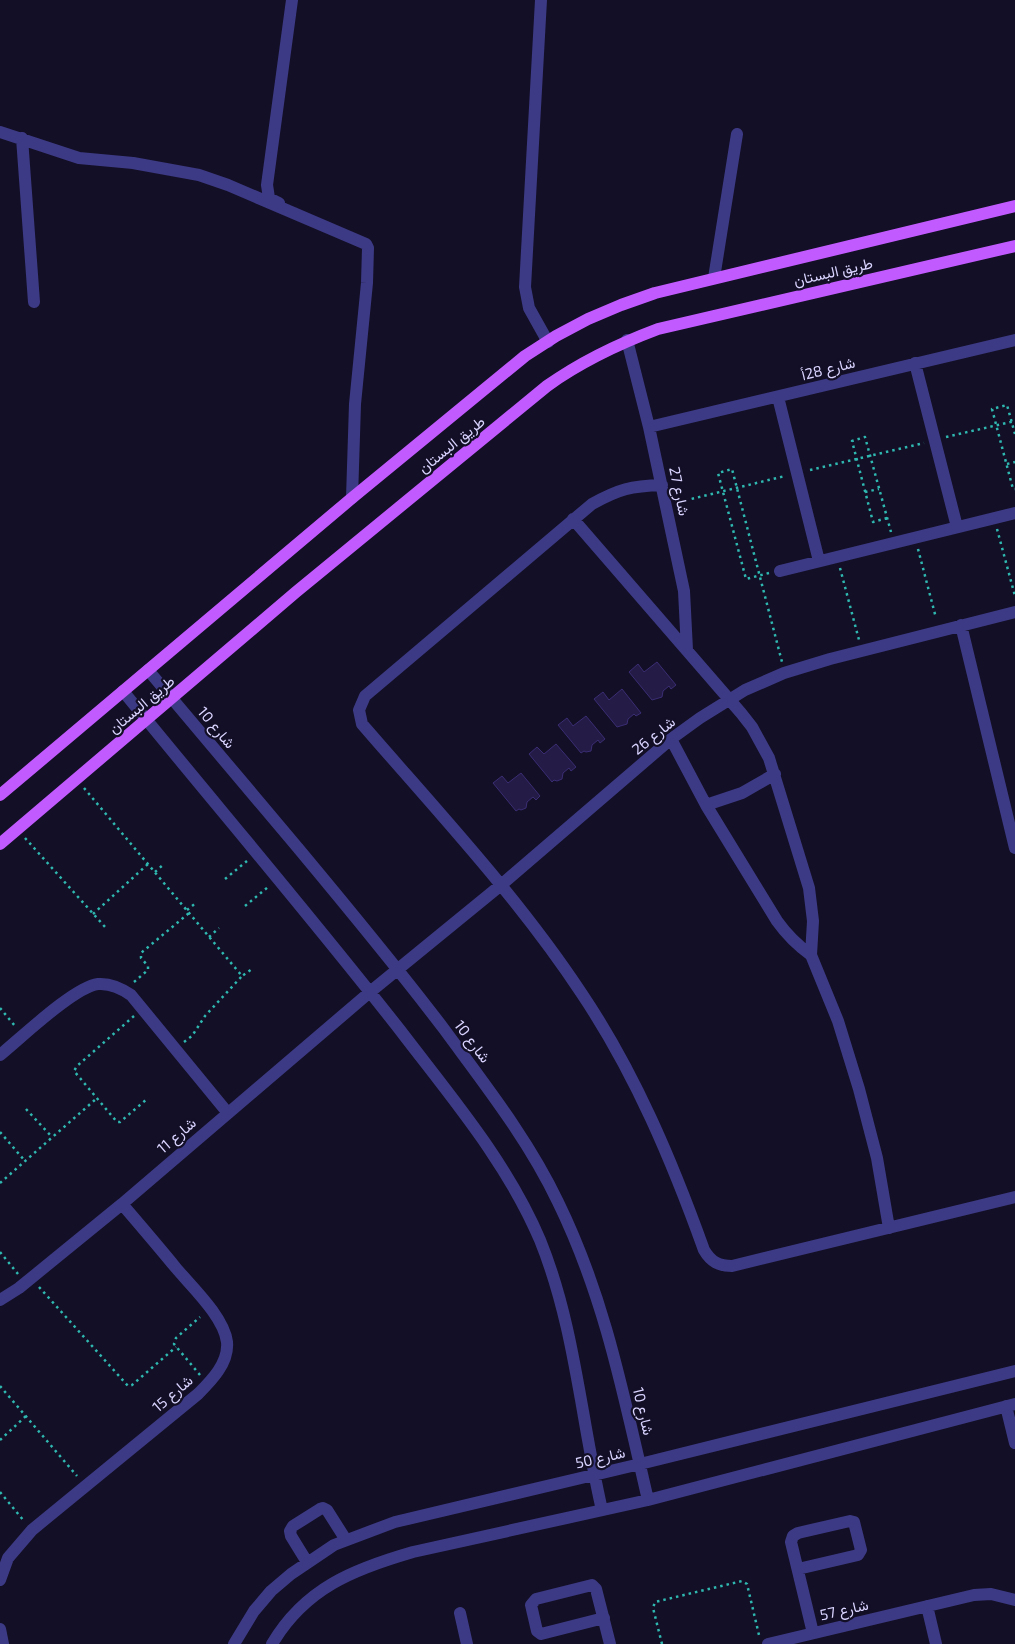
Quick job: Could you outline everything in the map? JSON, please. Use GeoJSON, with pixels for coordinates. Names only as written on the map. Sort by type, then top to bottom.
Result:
{"type":"FeatureCollection","features":[{"type":"Feature","properties":{"kind":"main road","name":"طريق البستان"},"geometry":{"type":"LineString","coordinates":[[0,795],[352,498],[504,373],[548,342],[588,319],[655,293],[1015,206]]}},
{"type":"Feature","properties":{"kind":"main road","name":"طريق البستان"},"geometry":{"type":"LineString","coordinates":[[0,844],[147,721],[296,592],[547,386],[586,360],[627,340],[687,321],[1015,246]]}},
{"type":"Feature","properties":{"kind":"street"},"geometry":{"type":"LineString","coordinates":[[292,0],[267,192],[269,198],[289,209],[359,232],[364,237],[368,248],[367,283],[355,404],[352,498]]}},
{"type":"Feature","properties":{"kind":"street"},"geometry":{"type":"LineString","coordinates":[[542,0],[525,287],[529,308],[548,342]]}},
{"type":"Feature","properties":{"kind":"street"},"geometry":{"type":"LineString","coordinates":[[0,132],[79,158],[133,163],[200,175],[228,185],[366,244]]}},
{"type":"Feature","properties":{"kind":"street"},"geometry":{"type":"LineString","coordinates":[[714,278],[737,134]]}},
{"type":"Feature","properties":{"kind":"street"},"geometry":{"type":"LineString","coordinates":[[22,138],[34,302]]}},
{"type":"Feature","properties":{"kind":"street","name":"شارع 27"},"geometry":{"type":"LineString","coordinates":[[627,340],[662,484],[684,591],[687,650]]}},
{"type":"Feature","properties":{"kind":"street","name":"شارع 28أ"},"geometry":{"type":"LineString","coordinates":[[649,427],[1015,340]]}},
{"type":"Feature","properties":{"kind":"street"},"geometry":{"type":"LineString","coordinates":[[915,363],[957,527]]}},
{"type":"Feature","properties":{"kind":"street"},"geometry":{"type":"LineString","coordinates":[[778,397],[818,561]]}},
{"type":"Feature","properties":{"kind":"street"},"geometry":{"type":"LineString","coordinates":[[662,484],[638,485],[614,492],[592,504],[573,519],[365,696],[358,710],[362,724],[501,885],[583,994],[613,1044],[640,1095],[664,1146],[704,1250],[715,1263],[732,1266],[1015,1198]]}},
{"type":"Feature","properties":{"kind":"street"},"geometry":{"type":"LineString","coordinates":[[780,571],[1015,513]]}},
{"type":"Feature","properties":{"kind":"street"},"geometry":{"type":"LineString","coordinates":[[573,519],[730,700],[752,727],[761,742],[775,774],[809,888],[813,921],[812,955],[838,1021],[859,1089],[877,1158],[889,1228]]}},
{"type":"Feature","properties":{"kind":"street","name":"شارع 26"},"geometry":{"type":"LineString","coordinates":[[370,992],[501,885],[671,739],[745,690],[784,673],[1015,612]]}},
{"type":"Feature","properties":{"kind":"street"},"geometry":{"type":"LineString","coordinates":[[961,625],[1015,848]]}},
{"type":"Feature","properties":{"kind":"street","name":"شارع 10"},"geometry":{"type":"LineString","coordinates":[[148,670],[398,969],[522,1137],[557,1200],[587,1267],[599,1301],[648,1500]]}},
{"type":"Feature","properties":{"kind":"street"},"geometry":{"type":"LineString","coordinates":[[123,691],[370,992],[475,1128],[503,1171],[529,1217],[549,1266],[564,1318],[602,1510]]}},
{"type":"Feature","properties":{"kind":"street"},"geometry":{"type":"LineString","coordinates":[[671,739],[706,805],[786,935],[812,955]]}},
{"type":"Feature","properties":{"kind":"street"},"geometry":{"type":"LineString","coordinates":[[706,805],[742,793],[775,774]]}},
{"type":"Feature","properties":{"kind":"street"},"geometry":{"type":"LineString","coordinates":[[0,1055],[68,998],[89,986],[106,984],[124,990],[131,995],[227,1112]]}},
{"type":"Feature","properties":{"kind":"street","name":"شارع 11"},"geometry":{"type":"LineString","coordinates":[[0,1300],[28,1280],[122,1204],[227,1112],[370,992]]}},
{"type":"Feature","properties":{"kind":"street","name":"شارع 15"},"geometry":{"type":"LineString","coordinates":[[0,1580],[8,1558],[32,1530],[208,1384],[223,1362],[227,1344],[221,1325],[210,1308],[122,1204]]}},
{"type":"Feature","properties":{"kind":"street","name":"شارع 50"},"geometry":{"type":"LineString","coordinates":[[234,1644],[254,1611],[271,1591],[307,1562],[346,1540],[395,1522],[640,1464],[1015,1371]]}},
{"type":"Feature","properties":{"kind":"street"},"geometry":{"type":"LineString","coordinates":[[272,1644],[286,1624],[329,1584],[356,1571],[413,1552],[648,1500],[1011,1405],[1015,1443]]}},
{"type":"Feature","properties":{"kind":"street"},"geometry":{"type":"LineString","coordinates":[[307,1562],[291,1536],[290,1531],[294,1526],[320,1509],[324,1508],[327,1510],[346,1540]]}},
{"type":"Feature","properties":{"kind":"street"},"geometry":{"type":"LineString","coordinates":[[798,1569],[860,1554],[861,1550],[854,1522],[850,1521],[796,1534],[791,1542],[812,1633]]}},
{"type":"Feature","properties":{"kind":"street"},"geometry":{"type":"LineString","coordinates":[[604,1618],[541,1634],[537,1631],[531,1605],[536,1599],[592,1585],[596,1589],[604,1618],[610,1644]]}},
{"type":"Feature","properties":{"kind":"street","name":"شارع 57"},"geometry":{"type":"LineString","coordinates":[[764,1640],[812,1633],[974,1595],[991,1594],[1015,1600]]}},
{"type":"Feature","properties":{"kind":"street"},"geometry":{"type":"LineString","coordinates":[[927,1606],[936,1644]]}},
{"type":"Feature","properties":{"kind":"street"},"geometry":{"type":"LineString","coordinates":[[460,1613],[467,1644]]}},
{"type":"Feature","properties":{"kind":"street"},"geometry":{"type":"LineString","coordinates":[[0,1629],[3,1644]]}},
{"type":"Feature","properties":{"kind":"path"},"geometry":{"type":"LineString","coordinates":[[1015,434],[1007,404],[992,409],[1013,489],[1015,489]]}},
{"type":"Feature","properties":{"kind":"path"},"geometry":{"type":"LineString","coordinates":[[666,505],[1013,421]]}},
{"type":"Feature","properties":{"kind":"path"},"geometry":{"type":"LineString","coordinates":[[887,518],[873,522],[852,441],[865,437],[894,543]]}},
{"type":"Feature","properties":{"kind":"path"},"geometry":{"type":"LineString","coordinates":[[1006,464],[1015,462]]}},
{"type":"Feature","properties":{"kind":"path"},"geometry":{"type":"LineString","coordinates":[[780,571],[759,576],[746,579],[718,473],[732,469],[759,576],[784,673]]}},
{"type":"Feature","properties":{"kind":"path"},"geometry":{"type":"LineString","coordinates":[[865,492],[879,489]]}},
{"type":"Feature","properties":{"kind":"path"},"geometry":{"type":"LineString","coordinates":[[994,518],[1015,596]]}},
{"type":"Feature","properties":{"kind":"path"},"geometry":{"type":"LineString","coordinates":[[915,538],[939,631]]}},
{"type":"Feature","properties":{"kind":"path"},"geometry":{"type":"LineString","coordinates":[[838,556],[862,651]]}},
{"type":"Feature","properties":{"kind":"path"},"geometry":{"type":"LineString","coordinates":[[77,779],[242,976]]}},
{"type":"Feature","properties":{"kind":"path"},"geometry":{"type":"LineString","coordinates":[[17,830],[106,928]]}},
{"type":"Feature","properties":{"kind":"path"},"geometry":{"type":"LineString","coordinates":[[225,879],[256,853]]}},
{"type":"Feature","properties":{"kind":"path"},"geometry":{"type":"LineString","coordinates":[[93,914],[148,864]]}},
{"type":"Feature","properties":{"kind":"path"},"geometry":{"type":"LineString","coordinates":[[155,872],[164,864]]}},
{"type":"Feature","properties":{"kind":"path"},"geometry":{"type":"LineString","coordinates":[[245,906],[277,880]]}},
{"type":"Feature","properties":{"kind":"path"},"geometry":{"type":"LineString","coordinates":[[124,990],[148,970],[148,966],[141,958],[141,953],[197,902]]}},
{"type":"Feature","properties":{"kind":"path"},"geometry":{"type":"LineString","coordinates":[[209,937],[219,928]]}},
{"type":"Feature","properties":{"kind":"path"},"geometry":{"type":"LineString","coordinates":[[174,1048],[192,1036],[205,1016],[242,976],[252,969]]}},
{"type":"Feature","properties":{"kind":"path"},"geometry":{"type":"LineString","coordinates":[[0,1008],[23,1036]]}},
{"type":"Feature","properties":{"kind":"path"},"geometry":{"type":"LineString","coordinates":[[142,1009],[76,1067],[74,1071],[96,1099],[118,1122],[147,1099]]}},
{"type":"Feature","properties":{"kind":"path"},"geometry":{"type":"LineString","coordinates":[[0,1183],[96,1099]]}},
{"type":"Feature","properties":{"kind":"path"},"geometry":{"type":"LineString","coordinates":[[26,1108],[52,1137]]}},
{"type":"Feature","properties":{"kind":"path"},"geometry":{"type":"LineString","coordinates":[[0,1132],[25,1161]]}},
{"type":"Feature","properties":{"kind":"path"},"geometry":{"type":"LineString","coordinates":[[0,1252],[128,1386],[132,1386],[176,1347]]}},
{"type":"Feature","properties":{"kind":"path"},"geometry":{"type":"LineString","coordinates":[[208,1384],[174,1344],[175,1340],[210,1308]]}},
{"type":"Feature","properties":{"kind":"path"},"geometry":{"type":"LineString","coordinates":[[0,1386],[86,1486]]}},
{"type":"Feature","properties":{"kind":"path"},"geometry":{"type":"LineString","coordinates":[[0,1440],[26,1416]]}},
{"type":"Feature","properties":{"kind":"path"},"geometry":{"type":"LineString","coordinates":[[0,1492],[32,1530]]}},
{"type":"Feature","properties":{"kind":"path"},"geometry":{"type":"LineString","coordinates":[[662,1644],[653,1608],[655,1602],[742,1581],[747,1584],[764,1640]]}},
{"type":"Feature","properties":{"kind":"building"},"geometry":{"type":"Polygon","coordinates":[[[657,662],[676,685],[671,689],[669,686],[663,691],[662,697],[652,700],[629,672],[638,664],[644,672],[657,662]]]}},
{"type":"Feature","properties":{"kind":"building"},"geometry":{"type":"Polygon","coordinates":[[[622,689],[641,713],[636,716],[634,714],[628,719],[627,724],[617,727],[594,699],[603,692],[609,700],[622,689]]]}},
{"type":"Feature","properties":{"kind":"building"},"geometry":{"type":"Polygon","coordinates":[[[586,716],[605,739],[600,743],[598,740],[592,745],[591,751],[581,753],[558,725],[567,718],[573,726],[586,716]]]}},
{"type":"Feature","properties":{"kind":"building"},"geometry":{"type":"Polygon","coordinates":[[[556,744],[576,767],[571,771],[569,768],[563,773],[562,779],[552,782],[529,754],[537,747],[544,754],[556,744]]]}},
{"type":"Feature","properties":{"kind":"building"},"geometry":{"type":"Polygon","coordinates":[[[521,773],[540,796],[536,800],[533,797],[527,802],[526,808],[516,811],[493,783],[502,776],[508,783],[521,773]]]}}]}
